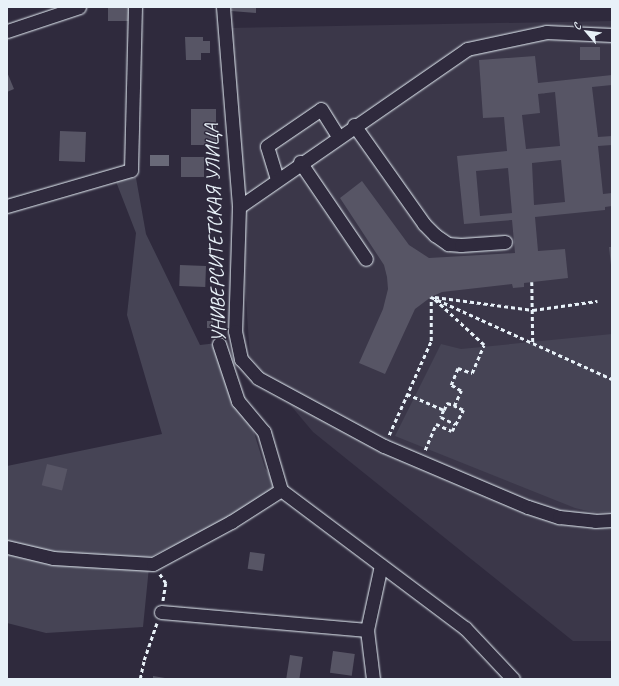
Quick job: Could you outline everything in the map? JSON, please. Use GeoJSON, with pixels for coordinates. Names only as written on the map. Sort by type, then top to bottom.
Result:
{"type":"FeatureCollection","features":[{"type":"Feature","properties":{"kind":"street"},"geometry":{"type":"LineString","coordinates":[[7,31],[78,7]]}},
{"type":"Feature","properties":{"kind":"street"},"geometry":{"type":"LineString","coordinates":[[7,206],[131,170],[133,33],[135,7]]}},
{"type":"Feature","properties":{"kind":"street","name":"УНИВЕРСИТЕТСКАЯ УЛИЦА"},"geometry":{"type":"LineString","coordinates":[[223,7],[239,206],[235,331],[241,359],[258,378],[341,425],[420,462],[528,507],[559,517],[595,521],[612,520]]}},
{"type":"Feature","properties":{"kind":"street"},"geometry":{"type":"LineString","coordinates":[[239,206],[300,162],[467,49],[546,32],[612,35]]}},
{"type":"Feature","properties":{"kind":"street"},"geometry":{"type":"LineString","coordinates":[[277,179],[266,146],[321,109],[338,136]]}},
{"type":"Feature","properties":{"kind":"street"},"geometry":{"type":"LineString","coordinates":[[354,125],[424,224],[435,236],[448,244],[461,245],[505,242]]}},
{"type":"Feature","properties":{"kind":"street"},"geometry":{"type":"LineString","coordinates":[[300,162],[366,259]]}},
{"type":"Feature","properties":{"kind":"street"},"geometry":{"type":"LineString","coordinates":[[219,344],[238,401],[264,432],[281,490],[465,628],[513,679]]}},
{"type":"Feature","properties":{"kind":"street"},"geometry":{"type":"LineString","coordinates":[[7,548],[53,558],[153,564],[231,522],[281,490]]}},
{"type":"Feature","properties":{"kind":"street"},"geometry":{"type":"LineString","coordinates":[[374,679],[367,630],[381,565]]}},
{"type":"Feature","properties":{"kind":"street"},"geometry":{"type":"LineString","coordinates":[[161,612],[367,630]]}},
{"type":"Feature","properties":{"kind":"path"},"geometry":{"type":"LineString","coordinates":[[532,282],[533,343]]}},
{"type":"Feature","properties":{"kind":"path"},"geometry":{"type":"LineString","coordinates":[[430,297],[533,310],[597,301]]}},
{"type":"Feature","properties":{"kind":"path"},"geometry":{"type":"LineString","coordinates":[[430,297],[612,379]]}},
{"type":"Feature","properties":{"kind":"path"},"geometry":{"type":"LineString","coordinates":[[389,435],[431,341],[430,297]]}},
{"type":"Feature","properties":{"kind":"path"},"geometry":{"type":"LineString","coordinates":[[430,297],[484,345],[472,373],[458,368],[451,385],[461,390],[454,406]]}},
{"type":"Feature","properties":{"kind":"path"},"geometry":{"type":"LineString","coordinates":[[407,394],[444,410]]}},
{"type":"Feature","properties":{"kind":"path"},"geometry":{"type":"LineString","coordinates":[[420,462],[436,424],[452,431],[463,410],[447,402],[441,417],[455,424]]}},
{"type":"Feature","properties":{"kind":"shaded area"},"geometry":{"type":"Polygon","coordinates":[[[612,21],[612,641],[573,641],[313,432],[250,357],[227,28],[612,21]]]}},
{"type":"Feature","properties":{"kind":"shaded area"},"geometry":{"type":"Polygon","coordinates":[[[136,178],[146,234],[200,345],[226,342],[265,468],[274,481],[270,494],[211,528],[150,557],[143,627],[46,633],[7,623],[7,466],[162,434],[127,315],[136,233],[115,179],[136,178]]]}},
{"type":"Feature","properties":{"kind":"shaded area"},"geometry":{"type":"Polygon","coordinates":[[[612,334],[612,512],[592,512],[575,508],[395,436],[441,344],[461,349],[612,334]]]}},
{"type":"Feature","properties":{"kind":"water"},"geometry":{"type":"Polygon","coordinates":[[[150,155],[169,155],[169,166],[150,166],[150,155]]]}},
{"type":"Feature","properties":{"kind":"building"},"geometry":{"type":"Polygon","coordinates":[[[108,7],[129,7],[129,21],[108,21],[108,7]]]}},
{"type":"Feature","properties":{"kind":"building"},"geometry":{"type":"Polygon","coordinates":[[[231,7],[256,7],[256,13],[231,11],[231,7]]]}},
{"type":"Feature","properties":{"kind":"building"},"geometry":{"type":"Polygon","coordinates":[[[185,37],[203,37],[203,41],[210,41],[210,53],[201,53],[201,60],[186,60],[185,37]]]}},
{"type":"Feature","properties":{"kind":"building"},"geometry":{"type":"Polygon","coordinates":[[[580,47],[600,47],[600,60],[580,60],[580,47]]]}},
{"type":"Feature","properties":{"kind":"building"},"geometry":{"type":"Polygon","coordinates":[[[535,56],[538,83],[612,75],[612,85],[592,87],[598,137],[612,136],[612,145],[598,146],[603,194],[612,193],[612,206],[605,207],[605,210],[535,217],[538,251],[565,249],[568,278],[524,283],[524,287],[513,288],[512,284],[442,292],[431,297],[415,309],[385,374],[359,363],[383,309],[388,289],[384,265],[340,198],[362,181],[409,245],[429,258],[515,253],[512,220],[464,224],[457,156],[507,151],[504,117],[483,118],[479,60],[535,56]],[[555,92],[538,94],[540,113],[522,115],[526,149],[560,146],[555,92]],[[561,160],[532,163],[534,205],[565,202],[561,160]],[[508,168],[476,171],[480,216],[512,213],[508,168]]]}},
{"type":"Feature","properties":{"kind":"building"},"geometry":{"type":"Polygon","coordinates":[[[7,72],[14,89],[7,92],[7,72]]]}},
{"type":"Feature","properties":{"kind":"building"},"geometry":{"type":"Polygon","coordinates":[[[191,109],[216,109],[216,145],[191,145],[191,109]]]}},
{"type":"Feature","properties":{"kind":"building"},"geometry":{"type":"Polygon","coordinates":[[[60,131],[86,132],[85,162],[59,161],[60,131]]]}},
{"type":"Feature","properties":{"kind":"building"},"geometry":{"type":"Polygon","coordinates":[[[181,157],[204,157],[204,177],[181,177],[181,157]]]}},
{"type":"Feature","properties":{"kind":"building"},"geometry":{"type":"Polygon","coordinates":[[[609,247],[612,247],[612,265],[611,265],[609,247]]]}},
{"type":"Feature","properties":{"kind":"building"},"geometry":{"type":"Polygon","coordinates":[[[180,265],[206,266],[205,287],[179,286],[180,265]]]}},
{"type":"Feature","properties":{"kind":"building"},"geometry":{"type":"Polygon","coordinates":[[[207,321],[213,321],[213,328],[207,328],[207,321]]]}},
{"type":"Feature","properties":{"kind":"building"},"geometry":{"type":"Polygon","coordinates":[[[47,464],[67,469],[62,490],[42,485],[47,464]]]}},
{"type":"Feature","properties":{"kind":"building"},"geometry":{"type":"Polygon","coordinates":[[[250,552],[265,554],[262,571],[248,569],[250,552]]]}},
{"type":"Feature","properties":{"kind":"building"},"geometry":{"type":"Polygon","coordinates":[[[333,651],[355,654],[352,676],[330,673],[333,651]]]}},
{"type":"Feature","properties":{"kind":"building"},"geometry":{"type":"Polygon","coordinates":[[[290,655],[303,657],[299,679],[286,679],[290,655]]]}},
{"type":"Feature","properties":{"kind":"building"},"geometry":{"type":"Polygon","coordinates":[[[153,676],[165,678],[165,679],[153,679],[153,676]]]}}]}
